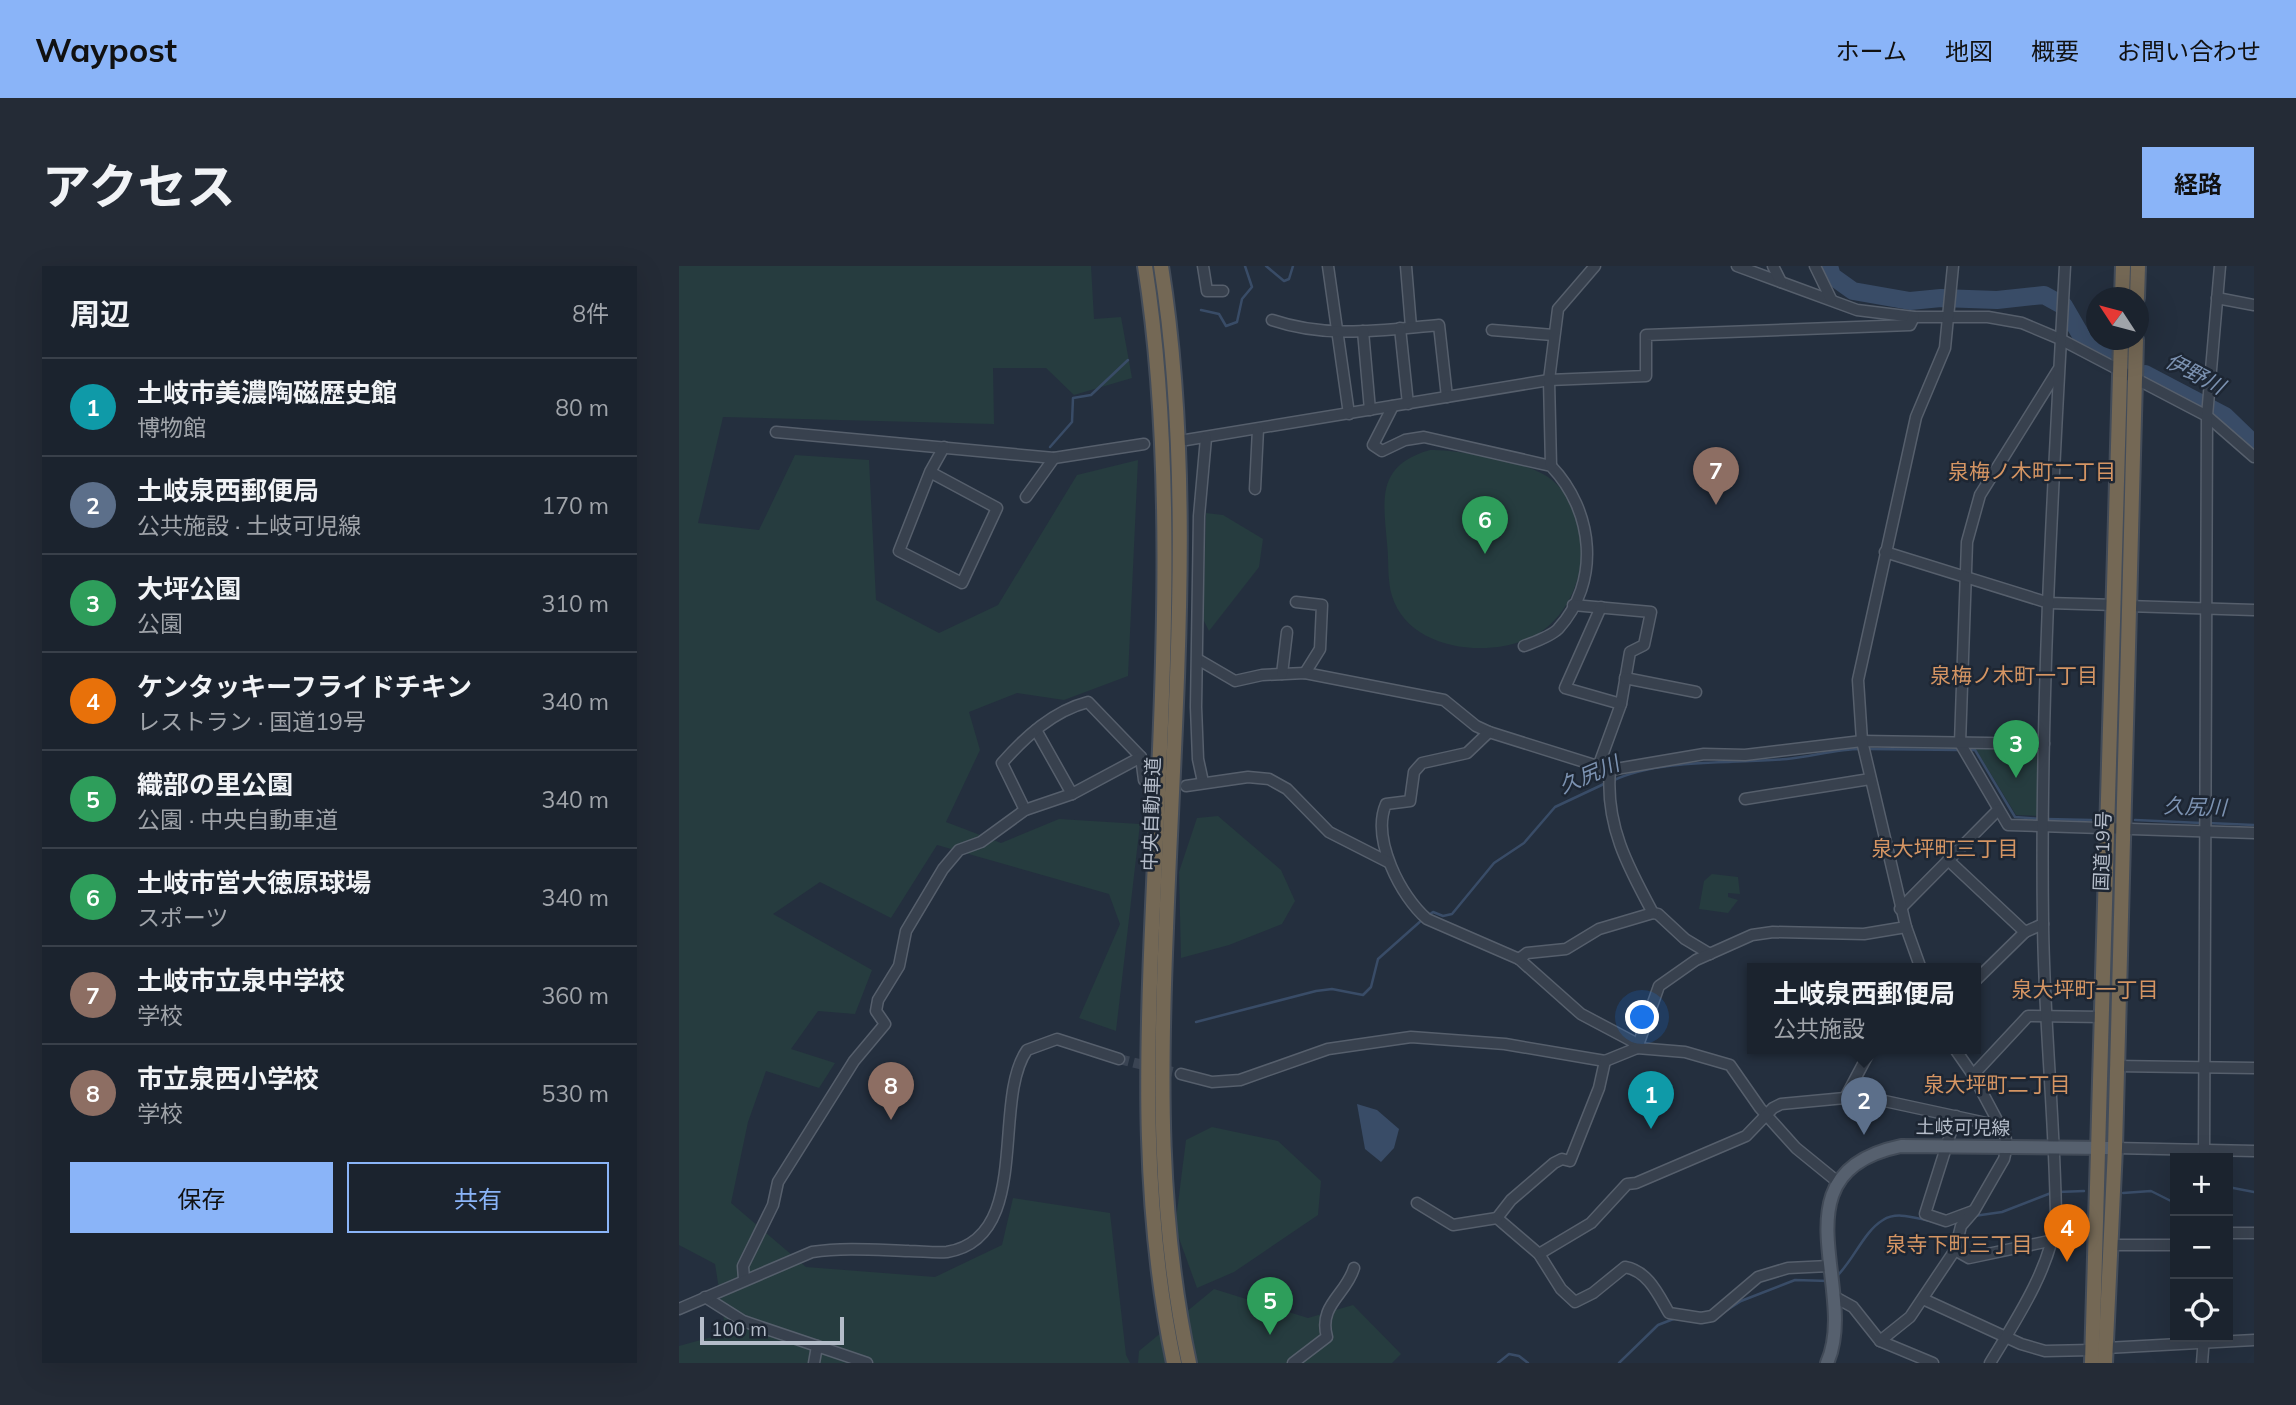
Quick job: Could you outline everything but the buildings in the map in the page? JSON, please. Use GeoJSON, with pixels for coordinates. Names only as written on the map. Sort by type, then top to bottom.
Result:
{"type":"FeatureCollection","features":[{"type":"Feature","properties":{"kind":"highway","name":"中央自動車道"},"geometry":{"type":"LineString","coordinates":[[1145,266],[1160,432],[1163,558],[1147,1013],[1147,1146],[1156,1253],[1174,1363]]}},
{"type":"Feature","properties":{"kind":"highway","name":"中央自動車道"},"geometry":{"type":"LineString","coordinates":[[1161,266],[1175,417],[1179,558],[1163,1014],[1162,1133],[1171,1251],[1189,1363]]}},
{"type":"Feature","properties":{"kind":"highway"},"geometry":{"type":"LineString","coordinates":[[2122,287],[2123,266]]}},
{"type":"Feature","properties":{"kind":"highway"},"geometry":{"type":"LineString","coordinates":[[2137,287],[2138,266]]}},
{"type":"Feature","properties":{"kind":"highway","name":"国道19号"},"geometry":{"type":"LineString","coordinates":[[2099,1356],[2108,1149],[2115,1066],[2116,827],[2121,606],[2121,350]]}},
{"type":"Feature","properties":{"kind":"highway","name":"国道19号"},"geometry":{"type":"LineString","coordinates":[[2121,606],[2135,350]]}},
{"type":"Feature","properties":{"kind":"highway","name":"国道19号"},"geometry":{"type":"LineString","coordinates":[[2099,1356],[2112,1245],[2103,1017],[2116,827]]}},
{"type":"Feature","properties":{"kind":"main road","name":"土岐可児線"},"geometry":{"type":"LineString","coordinates":[[1839,1183],[1861,1163],[1886,1149],[1947,1145],[2108,1149]]}},
{"type":"Feature","properties":{"kind":"main road"},"geometry":{"type":"LineString","coordinates":[[1827,1363],[1835,1335],[1826,1226],[1839,1183]]}},
{"type":"Feature","properties":{"kind":"street"},"geometry":{"type":"LineString","coordinates":[[1203,266],[1207,291],[1223,291]]}},
{"type":"Feature","properties":{"kind":"street"},"geometry":{"type":"LineString","coordinates":[[1328,266],[1349,414]]}},
{"type":"Feature","properties":{"kind":"street"},"geometry":{"type":"LineString","coordinates":[[1406,266],[1408,404]]}},
{"type":"Feature","properties":{"kind":"street"},"geometry":{"type":"LineString","coordinates":[[1737,266],[1857,310],[1914,317],[1947,310],[2022,323],[2060,339],[2207,415],[2254,457]]}},
{"type":"Feature","properties":{"kind":"street"},"geometry":{"type":"LineString","coordinates":[[1773,266],[1781,282]]}},
{"type":"Feature","properties":{"kind":"street"},"geometry":{"type":"LineString","coordinates":[[1815,266],[1831,299]]}},
{"type":"Feature","properties":{"kind":"street"},"geometry":{"type":"LineString","coordinates":[[1919,963],[1900,909],[1870,779],[1862,741],[1858,680],[1916,417],[1945,348],[1949,288],[1954,266]]}},
{"type":"Feature","properties":{"kind":"street"},"geometry":{"type":"LineString","coordinates":[[1990,1363],[2006,1337],[2053,1240],[2056,1199],[2043,924],[2043,811],[2058,369],[2065,266]]}},
{"type":"Feature","properties":{"kind":"street"},"geometry":{"type":"LineString","coordinates":[[2204,1153],[2207,415],[2220,266]]}},
{"type":"Feature","properties":{"kind":"street"},"geometry":{"type":"LineString","coordinates":[[1551,466],[1549,380],[1553,335],[1559,309],[1591,267]]}},
{"type":"Feature","properties":{"kind":"street"},"geometry":{"type":"LineString","coordinates":[[2217,298],[2254,305]]}},
{"type":"Feature","properties":{"kind":"street"},"geometry":{"type":"LineString","coordinates":[[1186,440],[1549,380],[1646,376],[1646,335],[1910,325],[1914,317]]}},
{"type":"Feature","properties":{"kind":"street"},"geometry":{"type":"LineString","coordinates":[[1272,320],[1302,330],[1338,333],[1439,325],[1447,397]]}},
{"type":"Feature","properties":{"kind":"street"},"geometry":{"type":"LineString","coordinates":[[1492,330],[1553,335]]}},
{"type":"Feature","properties":{"kind":"street"},"geometry":{"type":"LineString","coordinates":[[1363,331],[1370,410]]}},
{"type":"Feature","properties":{"kind":"street"},"geometry":{"type":"LineString","coordinates":[[2058,369],[1980,495],[1967,542],[1960,743],[2008,825],[2254,833]]}},
{"type":"Feature","properties":{"kind":"street"},"geometry":{"type":"LineString","coordinates":[[1393,407],[1373,445],[1382,451],[1405,440],[1424,437],[1551,466],[1565,481],[1583,514],[1588,547],[1585,575],[1573,605],[1556,631],[1524,646]]}},
{"type":"Feature","properties":{"kind":"street"},"geometry":{"type":"LineString","coordinates":[[1255,489],[1258,429]]}},
{"type":"Feature","properties":{"kind":"street"},"geometry":{"type":"LineString","coordinates":[[776,432],[1054,458],[1144,444]]}},
{"type":"Feature","properties":{"kind":"street"},"geometry":{"type":"LineString","coordinates":[[1203,782],[1198,759],[1196,707],[1199,660],[1199,516],[1206,438]]}},
{"type":"Feature","properties":{"kind":"street"},"geometry":{"type":"LineString","coordinates":[[930,472],[997,508],[961,583],[899,551],[930,472],[944,447]]}},
{"type":"Feature","properties":{"kind":"street"},"geometry":{"type":"LineString","coordinates":[[1026,497],[1054,458]]}},
{"type":"Feature","properties":{"kind":"street"},"geometry":{"type":"LineString","coordinates":[[1885,552],[2049,603],[2254,610]]}},
{"type":"Feature","properties":{"kind":"street"},"geometry":{"type":"LineString","coordinates":[[1296,602],[1322,605],[1320,649],[1305,673]]}},
{"type":"Feature","properties":{"kind":"street"},"geometry":{"type":"LineString","coordinates":[[1573,605],[1651,612],[1644,645],[1630,652],[1621,704],[1598,767]]}},
{"type":"Feature","properties":{"kind":"street"},"geometry":{"type":"LineString","coordinates":[[1601,607],[1565,688],[1621,704]]}},
{"type":"Feature","properties":{"kind":"street"},"geometry":{"type":"LineString","coordinates":[[1282,674],[1287,632]]}},
{"type":"Feature","properties":{"kind":"street"},"geometry":{"type":"LineString","coordinates":[[1199,660],[1235,681],[1305,673],[1444,701],[1489,732],[1598,767],[1610,778],[1613,825],[1619,847],[1653,913]]}},
{"type":"Feature","properties":{"kind":"street"},"geometry":{"type":"LineString","coordinates":[[1625,678],[1696,692]]}},
{"type":"Feature","properties":{"kind":"street"},"geometry":{"type":"LineString","coordinates":[[1025,810],[1002,764],[1026,736],[1073,706],[1089,702],[1141,757],[1143,780],[1152,783]]}},
{"type":"Feature","properties":{"kind":"street"},"geometry":{"type":"LineString","coordinates":[[1036,730],[1072,794]]}},
{"type":"Feature","properties":{"kind":"street"},"geometry":{"type":"LineString","coordinates":[[1489,732],[1467,753],[1422,762],[1414,772],[1411,801],[1386,804],[1384,830],[1388,862],[1416,910],[1427,919],[1519,959],[1581,1014],[1632,1041],[1637,1048]]}},
{"type":"Feature","properties":{"kind":"street"},"geometry":{"type":"LineString","coordinates":[[1610,778],[1704,754],[1745,755],[1862,741],[2044,744]]}},
{"type":"Feature","properties":{"kind":"street"},"geometry":{"type":"LineString","coordinates":[[744,1279],[743,1266],[773,1205],[778,1182],[854,1061],[885,1024],[876,1011],[878,1000],[899,966],[907,931],[937,879],[959,850],[981,842],[1025,810],[1072,794],[1141,757]]}},
{"type":"Feature","properties":{"kind":"street"},"geometry":{"type":"LineString","coordinates":[[1186,786],[1248,778],[1278,782],[1329,832],[1388,862]]}},
{"type":"Feature","properties":{"kind":"street"},"geometry":{"type":"LineString","coordinates":[[1745,799],[1870,779]]}},
{"type":"Feature","properties":{"kind":"street"},"geometry":{"type":"LineString","coordinates":[[1900,909],[1998,810]]}},
{"type":"Feature","properties":{"kind":"street"},"geometry":{"type":"LineString","coordinates":[[1948,860],[2025,932]]}},
{"type":"Feature","properties":{"kind":"street"},"geometry":{"type":"LineString","coordinates":[[1519,959],[1527,953],[1566,949],[1599,929],[1653,913],[1658,914],[1685,939],[1710,954]]}},
{"type":"Feature","properties":{"kind":"street"},"geometry":{"type":"LineString","coordinates":[[1981,975],[2025,932],[2043,924]]}},
{"type":"Feature","properties":{"kind":"street"},"geometry":{"type":"LineString","coordinates":[[1637,1048],[1660,985],[1670,975],[1752,935],[1773,932],[1864,934],[1906,927]]}},
{"type":"Feature","properties":{"kind":"street"},"geometry":{"type":"LineString","coordinates":[[1973,1075],[2028,1016],[2103,1017]]}},
{"type":"Feature","properties":{"kind":"street"},"geometry":{"type":"LineString","coordinates":[[1181,1074],[1212,1082],[1240,1080],[1328,1049],[1412,1037],[1505,1044],[1605,1061],[1637,1048],[1685,1052],[1730,1065],[1767,1116],[1796,1149],[1839,1183]]}},
{"type":"Feature","properties":{"kind":"street"},"geometry":{"type":"LineString","coordinates":[[679,1310],[744,1279],[812,1252],[835,1249],[948,1252],[976,1238],[987,1227],[999,1201],[1016,1070],[1027,1050],[1057,1039],[1119,1059]]}},
{"type":"Feature","properties":{"kind":"street"},"geometry":{"type":"LineString","coordinates":[[1845,1098],[1868,1054]]}},
{"type":"Feature","properties":{"kind":"street"},"geometry":{"type":"LineString","coordinates":[[1880,1341],[1910,1317],[1923,1299],[1955,1250],[1961,1226],[1974,1211],[2004,1159],[2007,1146],[2000,1126],[1958,1054]]}},
{"type":"Feature","properties":{"kind":"street"},"geometry":{"type":"LineString","coordinates":[[1417,1203],[1453,1224],[1496,1218],[1511,1200],[1554,1163],[1562,1159],[1570,1161],[1590,1115],[1605,1061]]}},
{"type":"Feature","properties":{"kind":"street"},"geometry":{"type":"LineString","coordinates":[[2115,1066],[2254,1068]]}},
{"type":"Feature","properties":{"kind":"street"},"geometry":{"type":"LineString","coordinates":[[1539,1254],[1591,1223],[1627,1184],[1636,1183],[1746,1136],[1773,1108],[1781,1104],[1845,1098],[1880,1100],[2000,1126]]}},
{"type":"Feature","properties":{"kind":"street"},"geometry":{"type":"LineString","coordinates":[[1956,1116],[1924,1214],[1946,1220],[1974,1211]]}},
{"type":"Feature","properties":{"kind":"street"},"geometry":{"type":"LineString","coordinates":[[2108,1149],[2185,1153]]}},
{"type":"Feature","properties":{"kind":"street"},"geometry":{"type":"LineString","coordinates":[[2221,1153],[2254,1151]]}},
{"type":"Feature","properties":{"kind":"street"},"geometry":{"type":"LineString","coordinates":[[1496,1218],[1539,1254],[1561,1289],[1574,1302],[1593,1293],[1625,1267],[1638,1269],[1653,1285],[1669,1313],[1701,1318],[1712,1316],[1758,1278],[1789,1268],[1829,1269]]}},
{"type":"Feature","properties":{"kind":"street"},"geometry":{"type":"LineString","coordinates":[[2233,1233],[2254,1233]]}},
{"type":"Feature","properties":{"kind":"street"},"geometry":{"type":"LineString","coordinates":[[1955,1250],[1969,1258],[2053,1240]]}},
{"type":"Feature","properties":{"kind":"street"},"geometry":{"type":"LineString","coordinates":[[2112,1245],[2170,1245]]}},
{"type":"Feature","properties":{"kind":"street"},"geometry":{"type":"LineString","coordinates":[[1293,1363],[1327,1338],[1324,1327],[1328,1306],[1347,1286],[1355,1268]]}},
{"type":"Feature","properties":{"kind":"street"},"geometry":{"type":"LineString","coordinates":[[1832,1292],[1853,1307],[1880,1341],[1933,1363]]}},
{"type":"Feature","properties":{"kind":"street"},"geometry":{"type":"LineString","coordinates":[[705,1297],[743,1321],[867,1363]]}},
{"type":"Feature","properties":{"kind":"street"},"geometry":{"type":"LineString","coordinates":[[1923,1299],[2006,1337],[2045,1351],[2099,1356],[2191,1342]]}},
{"type":"Feature","properties":{"kind":"street"},"geometry":{"type":"LineString","coordinates":[[2233,1340],[2254,1340]]}},
{"type":"Feature","properties":{"kind":"street"},"geometry":{"type":"LineString","coordinates":[[2202,1363],[2204,1342]]}},
{"type":"Feature","properties":{"kind":"street"},"geometry":{"type":"LineString","coordinates":[[814,1363],[817,1346]]}},
{"type":"Feature","properties":{"kind":"green space"},"geometry":{"type":"Polygon","coordinates":[[[679,266],[1091,266],[1094,319],[1121,317],[1132,378],[1074,395],[1046,368],[993,368],[994,424],[723,417],[698,523],[759,530],[795,455],[869,460],[876,600],[939,633],[998,605],[1077,475],[1138,460],[1128,676],[1064,700],[1017,693],[969,712],[980,750],[946,822],[1001,843],[1059,819],[1140,824],[1116,1031],[1079,1018],[1120,924],[1109,894],[937,845],[891,918],[820,882],[773,914],[872,970],[855,1014],[818,1011],[791,1049],[835,1063],[819,1088],[766,1071],[748,1122],[731,1203],[806,1267],[935,1277],[1002,1245],[1013,1198],[1110,1213],[1126,1355],[1130,1363],[679,1363],[679,1346],[726,1333],[715,1264],[679,1245],[679,266]]]}},
{"type":"Feature","properties":{"kind":"green space"},"geometry":{"type":"Polygon","coordinates":[[[1430,450],[1476,454],[1527,467],[1552,480],[1567,497],[1577,517],[1581,539],[1581,562],[1576,584],[1566,605],[1552,623],[1534,636],[1496,647],[1453,645],[1433,639],[1415,629],[1401,614],[1389,583],[1385,512],[1387,485],[1400,465],[1413,456],[1430,450]]]}},
{"type":"Feature","properties":{"kind":"green space"},"geometry":{"type":"Polygon","coordinates":[[[1206,513],[1223,515],[1263,539],[1259,567],[1209,631],[1203,619],[1206,513]]]}},
{"type":"Feature","properties":{"kind":"green space"},"geometry":{"type":"Polygon","coordinates":[[[1973,745],[2036,747],[2040,750],[2038,816],[2016,815],[1973,745]]]}},
{"type":"Feature","properties":{"kind":"green space"},"geometry":{"type":"Polygon","coordinates":[[[1218,816],[1281,870],[1295,901],[1282,924],[1229,945],[1181,958],[1179,872],[1197,818],[1218,816]]]}},
{"type":"Feature","properties":{"kind":"green space"},"geometry":{"type":"Polygon","coordinates":[[[1712,874],[1738,877],[1740,894],[1728,893],[1728,897],[1738,900],[1728,913],[1699,909],[1704,881],[1712,874]]]}},
{"type":"Feature","properties":{"kind":"green space"},"geometry":{"type":"Polygon","coordinates":[[[1212,1127],[1278,1141],[1321,1181],[1318,1215],[1234,1272],[1197,1288],[1175,1227],[1186,1140],[1212,1127]]]}},
{"type":"Feature","properties":{"kind":"green space"},"geometry":{"type":"Polygon","coordinates":[[[1214,1289],[1308,1318],[1353,1305],[1401,1354],[1392,1363],[1138,1363],[1139,1351],[1214,1289]]]}},
{"type":"Feature","properties":{"kind":"water"},"geometry":{"type":"Polygon","coordinates":[[[1357,1104],[1377,1110],[1399,1129],[1394,1148],[1381,1162],[1365,1149],[1357,1104]]]}},
{"type":"Feature","properties":{"kind":"waterway"},"geometry":{"type":"LineString","coordinates":[[1201,310],[1219,314],[1226,326],[1237,322],[1242,299],[1252,287],[1245,266]]}},
{"type":"Feature","properties":{"kind":"waterway"},"geometry":{"type":"LineString","coordinates":[[1266,266],[1284,281],[1289,279],[1293,266]]}},
{"type":"Feature","properties":{"kind":"waterway","name":"伊野川"},"geometry":{"type":"LineString","coordinates":[[1829,266],[1832,276],[1853,291],[1910,301],[1941,298],[1997,300],[2044,295],[2064,306],[2086,344],[2111,355]]}},
{"type":"Feature","properties":{"kind":"waterway"},"geometry":{"type":"LineString","coordinates":[[1050,447],[1072,422],[1073,398],[1091,395],[1128,360]]}},
{"type":"Feature","properties":{"kind":"waterway","name":"伊野川"},"geometry":{"type":"LineString","coordinates":[[2145,374],[2225,416],[2254,444]]}},
{"type":"Feature","properties":{"kind":"waterway","name":"久尻川"},"geometry":{"type":"LineString","coordinates":[[1612,781],[1631,774],[1675,765],[1787,759],[1861,749]]}},
{"type":"Feature","properties":{"kind":"waterway","name":"久尻川"},"geometry":{"type":"LineString","coordinates":[[1868,749],[1959,750]]}},
{"type":"Feature","properties":{"kind":"waterway","name":"久尻川"},"geometry":{"type":"LineString","coordinates":[[1969,750],[1975,750],[2015,817],[2040,819]]}},
{"type":"Feature","properties":{"kind":"waterway","name":"久尻川"},"geometry":{"type":"LineString","coordinates":[[1429,915],[1433,912],[1443,916],[1452,914],[1494,863],[1524,843],[1555,807],[1606,783]]}},
{"type":"Feature","properties":{"kind":"waterway","name":"久尻川"},"geometry":{"type":"LineString","coordinates":[[2046,819],[2091,820]]}},
{"type":"Feature","properties":{"kind":"waterway","name":"久尻川"},"geometry":{"type":"LineString","coordinates":[[2135,820],[2201,823]]}},
{"type":"Feature","properties":{"kind":"waterway","name":"久尻川"},"geometry":{"type":"LineString","coordinates":[[2208,823],[2254,825]]}},
{"type":"Feature","properties":{"kind":"waterway","name":"久尻川"},"geometry":{"type":"LineString","coordinates":[[1196,1022],[1316,991],[1332,989],[1363,995],[1371,987],[1378,959],[1423,919]]}},
{"type":"Feature","properties":{"kind":"waterway"},"geometry":{"type":"LineString","coordinates":[[2233,1188],[2254,1192]]}},
{"type":"Feature","properties":{"kind":"waterway"},"geometry":{"type":"LineString","coordinates":[[2058,1192],[2084,1191]]}},
{"type":"Feature","properties":{"kind":"waterway"},"geometry":{"type":"LineString","coordinates":[[2123,1193],[2151,1191],[2170,1200]]}},
{"type":"Feature","properties":{"kind":"waterway"},"geometry":{"type":"LineString","coordinates":[[1974,1216],[2002,1212],[2051,1193]]}},
{"type":"Feature","properties":{"kind":"waterway"},"geometry":{"type":"LineString","coordinates":[[1835,1278],[1870,1232],[1883,1220],[1892,1216],[1941,1223],[1962,1220]]}},
{"type":"Feature","properties":{"kind":"waterway"},"geometry":{"type":"LineString","coordinates":[[1724,1312],[1741,1301],[1795,1280],[1829,1281]]}},
{"type":"Feature","properties":{"kind":"waterway"},"geometry":{"type":"LineString","coordinates":[[1619,1363],[1658,1325],[1676,1318]]}},
{"type":"Feature","properties":{"kind":"waterway"},"geometry":{"type":"LineString","coordinates":[[1498,1363],[1509,1354],[1519,1356],[1528,1363]]}},
{"type":"Feature","properties":{"kind":"tunnel"},"geometry":{"type":"LineString","coordinates":[[1119,1059],[1181,1074]]}},
{"type":"Feature","properties":{"kind":"place","name":"土岐市立泉中学校"},"geometry":{"type":"Point","coordinates":[1716,505]}},
{"type":"Feature","properties":{"kind":"place","name":"土岐市営大徳原球場"},"geometry":{"type":"Point","coordinates":[1485,554]}},
{"type":"Feature","properties":{"kind":"place","name":"大坪公園"},"geometry":{"type":"Point","coordinates":[2016,778]}},
{"type":"Feature","properties":{"kind":"place","name":"市立泉西小学校"},"geometry":{"type":"Point","coordinates":[891,1120]}},
{"type":"Feature","properties":{"kind":"place","name":"土岐市美濃陶磁歴史館"},"geometry":{"type":"Point","coordinates":[1651,1129]}},
{"type":"Feature","properties":{"kind":"place","name":"土岐泉西郵便局"},"geometry":{"type":"Point","coordinates":[1864,1135]}},
{"type":"Feature","properties":{"kind":"place","name":"ケンタッキーフライドチキン"},"geometry":{"type":"Point","coordinates":[2067,1262]}},
{"type":"Feature","properties":{"kind":"place","name":"織部の里公園"},"geometry":{"type":"Point","coordinates":[1270,1335]}},
{"type":"Feature","properties":{"kind":"district","name":"泉梅ノ木町二丁目"},"geometry":{"type":"Point","coordinates":[2032,472]}},
{"type":"Feature","properties":{"kind":"district","name":"泉梅ノ木町一丁目"},"geometry":{"type":"Point","coordinates":[2014,676]}},
{"type":"Feature","properties":{"kind":"district","name":"泉大坪町三丁目"},"geometry":{"type":"Point","coordinates":[1945,849]}},
{"type":"Feature","properties":{"kind":"district","name":"泉大坪町一丁目"},"geometry":{"type":"Point","coordinates":[2085,990]}},
{"type":"Feature","properties":{"kind":"district","name":"泉大坪町二丁目"},"geometry":{"type":"Point","coordinates":[1997,1085]}},
{"type":"Feature","properties":{"kind":"district","name":"泉寺下町三丁目"},"geometry":{"type":"Point","coordinates":[1959,1245]}}]}
